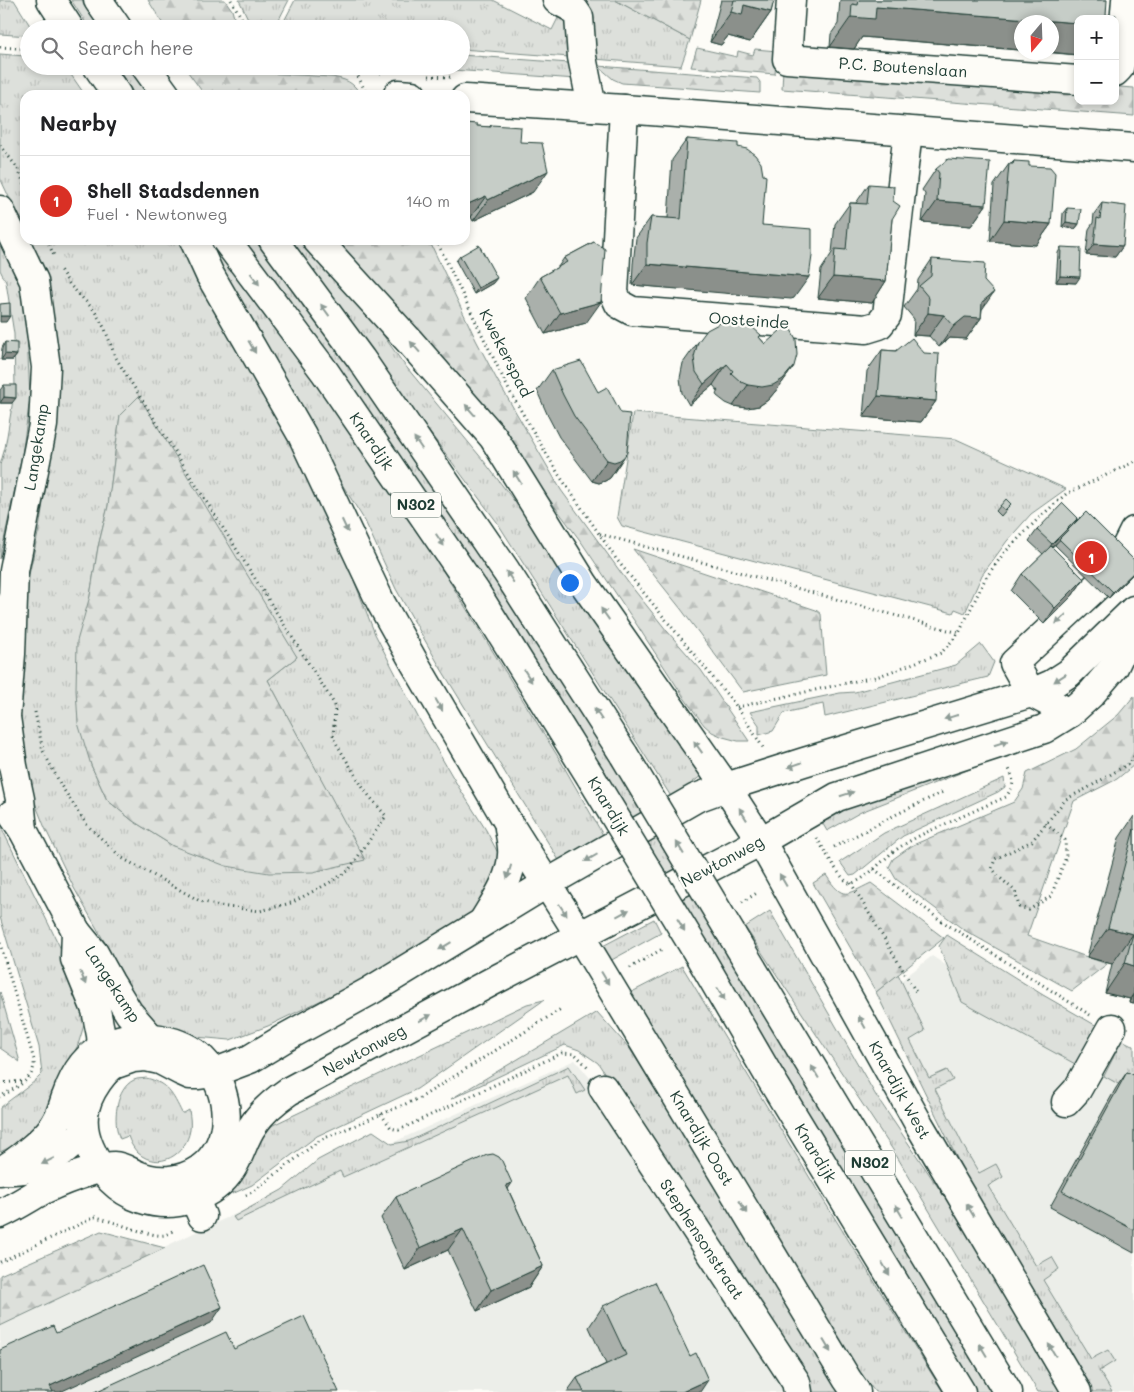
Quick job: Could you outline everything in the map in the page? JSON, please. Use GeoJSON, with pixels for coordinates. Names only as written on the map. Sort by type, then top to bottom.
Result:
{"type":"FeatureCollection","features":[{"type":"Feature","properties":{"kind":"main road"},"geometry":{"type":"LineString","coordinates":[[51,0],[64,20]]}},
{"type":"Feature","properties":{"kind":"main road"},"geometry":{"type":"LineString","coordinates":[[98,0],[112,20]]}},
{"type":"Feature","properties":{"kind":"main road"},"geometry":{"type":"LineString","coordinates":[[557,0],[570,7],[579,17],[582,57],[592,108]]}},
{"type":"Feature","properties":{"kind":"main road","name":"P.C. Boutenslaan"},"geometry":{"type":"LineString","coordinates":[[792,0],[787,59],[1074,80]]}},
{"type":"Feature","properties":{"kind":"main road"},"geometry":{"type":"LineString","coordinates":[[1119,68],[1126,0]]}},
{"type":"Feature","properties":{"kind":"main road"},"geometry":{"type":"LineString","coordinates":[[103,75],[114,90]]}},
{"type":"Feature","properties":{"kind":"main road"},"geometry":{"type":"LineString","coordinates":[[152,75],[162,90]]}},
{"type":"Feature","properties":{"kind":"main road"},"geometry":{"type":"LineString","coordinates":[[470,99],[624,109],[1134,148]]}},
{"type":"Feature","properties":{"kind":"main road","name":"Oosteinde"},"geometry":{"type":"LineString","coordinates":[[624,109],[614,292],[619,304],[632,311],[866,328],[879,325],[887,316],[908,131]]}},
{"type":"Feature","properties":{"kind":"main road","name":"Langekamp"},"geometry":{"type":"LineString","coordinates":[[0,210],[34,281],[46,367],[43,425],[14,571],[0,608]]}},
{"type":"Feature","properties":{"kind":"main road","name":"Knardijk Oost"},"geometry":{"type":"LineString","coordinates":[[196,245],[210,275],[302,435],[381,603],[414,662],[509,824],[580,936],[856,1392]]}},
{"type":"Feature","properties":{"kind":"main road","name":"Knardijk"},"geometry":{"type":"LineString","coordinates":[[230,245],[325,372],[464,575],[592,779],[961,1392]]}},
{"type":"Feature","properties":{"kind":"main road","name":"N302"},"geometry":{"type":"LineString","coordinates":[[277,245],[361,360],[501,563],[624,755],[1008,1392]]}},
{"type":"Feature","properties":{"kind":"main road","name":"Knardijk West"},"geometry":{"type":"LineString","coordinates":[[323,245],[412,343],[493,437],[584,584],[726,787],[761,841],[920,1126],[1077,1392]]}},
{"type":"Feature","properties":{"kind":"main road"},"geometry":{"type":"LineString","coordinates":[[1070,713],[1031,693],[1014,663],[1097,586],[1121,557],[1134,531]]}},
{"type":"Feature","properties":{"kind":"main road","name":"Langekamp"},"geometry":{"type":"LineString","coordinates":[[14,571],[12,638],[3,717],[20,799],[23,830]]}},
{"type":"Feature","properties":{"kind":"main road"},"geometry":{"type":"LineString","coordinates":[[2,1171],[36,1146],[56,1123],[76,1073],[84,1062],[122,1061],[146,1057],[160,1060],[190,1075],[199,1076],[214,1073],[250,1059],[370,991],[546,884],[696,798],[804,762],[1031,693],[1052,684],[1069,672],[1134,610]]}},
{"type":"Feature","properties":{"kind":"main road","name":"Newtonweg"},"geometry":{"type":"LineString","coordinates":[[110,1178],[131,1196],[149,1202],[168,1204],[186,1201],[198,1207],[204,1194],[219,1184],[231,1170],[259,1116],[289,1091],[491,982],[761,841],[837,797],[1044,729],[1070,713],[1091,694],[1114,667],[1134,625]]}},
{"type":"Feature","properties":{"kind":"main road","name":"Langekamp"},"geometry":{"type":"LineString","coordinates":[[0,796],[23,830],[76,931],[94,953],[129,1013],[150,1037]]}},
{"type":"Feature","properties":{"kind":"main road"},"geometry":{"type":"LineString","coordinates":[[481,923],[505,884],[510,867],[512,854],[509,824]]}},
{"type":"Feature","properties":{"kind":"main road","name":"Langekamp"},"geometry":{"type":"LineString","coordinates":[[76,931],[75,959],[96,1010],[103,1060]]}},
{"type":"Feature","properties":{"kind":"main road"},"geometry":{"type":"LineString","coordinates":[[1066,1102],[1077,1090],[1112,1028]]}},
{"type":"Feature","properties":{"kind":"main road"},"geometry":{"type":"LineString","coordinates":[[136,1036],[150,1037],[175,1043],[201,1058],[214,1073],[224,1097],[226,1126],[221,1142],[212,1158],[199,1169],[183,1178],[166,1181],[148,1179],[116,1166],[110,1178],[92,1154],[85,1137],[83,1118],[86,1100],[95,1084],[103,1060],[114,1042],[136,1036]]}},
{"type":"Feature","properties":{"kind":"main road"},"geometry":{"type":"LineString","coordinates":[[189,1050],[218,1052],[233,1050],[288,1036]]}},
{"type":"Feature","properties":{"kind":"main road","name":"Stephensonstraat"},"geometry":{"type":"LineString","coordinates":[[603,1088],[796,1382],[798,1392]]}},
{"type":"Feature","properties":{"kind":"main road","name":"Newtonweg"},"geometry":{"type":"LineString","coordinates":[[226,1116],[236,1108],[261,1095],[289,1091]]}},
{"type":"Feature","properties":{"kind":"main road"},"geometry":{"type":"LineString","coordinates":[[2,1171],[17,1171],[43,1164],[55,1158],[84,1132]]}},
{"type":"Feature","properties":{"kind":"main road"},"geometry":{"type":"LineString","coordinates":[[198,1207],[199,1169]]}},
{"type":"Feature","properties":{"kind":"main road"},"geometry":{"type":"LineString","coordinates":[[7,1210],[72,1176],[110,1178]]}},
{"type":"Feature","properties":{"kind":"path"},"geometry":{"type":"LineString","coordinates":[[231,0],[243,20]]}},
{"type":"Feature","properties":{"kind":"path"},"geometry":{"type":"LineString","coordinates":[[0,47],[20,48]]}},
{"type":"Feature","properties":{"kind":"path"},"geometry":{"type":"LineString","coordinates":[[357,75],[364,90]]}},
{"type":"Feature","properties":{"kind":"path"},"geometry":{"type":"LineString","coordinates":[[0,145],[20,174]]}},
{"type":"Feature","properties":{"kind":"path"},"geometry":{"type":"LineString","coordinates":[[34,707],[43,751],[62,787],[87,825],[122,858],[200,902],[260,912],[291,903],[329,884],[348,871],[386,816],[365,791],[333,738],[336,709],[333,702],[122,368],[115,356],[105,329],[94,310],[70,285],[58,266],[50,245]]}},
{"type":"Feature","properties":{"kind":"path","name":"Kwekerspad"},"geometry":{"type":"LineString","coordinates":[[438,245],[510,392],[559,474],[617,560],[737,707],[879,676],[941,654],[959,633]]}},
{"type":"Feature","properties":{"kind":"path"},"geometry":{"type":"LineString","coordinates":[[600,534],[959,633],[985,579],[1004,553],[1040,517],[1066,494],[1134,462]]}},
{"type":"Feature","properties":{"kind":"path"},"geometry":{"type":"LineString","coordinates":[[1046,823],[1065,840],[1066,857],[1051,896],[1029,910],[1019,907],[1015,891],[992,868],[995,859],[1032,841],[1046,823],[1066,799],[1130,763],[1134,756]]}},
{"type":"Feature","properties":{"kind":"path"},"geometry":{"type":"LineString","coordinates":[[1006,764],[1014,779],[1012,788],[1006,797],[910,839],[874,869],[940,920],[1112,1028]]}},
{"type":"Feature","properties":{"kind":"path"},"geometry":{"type":"LineString","coordinates":[[834,847],[947,790]]}},
{"type":"Feature","properties":{"kind":"path"},"geometry":{"type":"LineString","coordinates":[[851,883],[916,992]]}},
{"type":"Feature","properties":{"kind":"path"},"geometry":{"type":"LineString","coordinates":[[0,942],[35,1066],[26,1081],[0,1097]]}},
{"type":"Feature","properties":{"kind":"path"},"geometry":{"type":"LineString","coordinates":[[420,1098],[561,1009]]}},
{"type":"Feature","properties":{"kind":"path"},"geometry":{"type":"LineString","coordinates":[[381,1114],[391,1128],[399,1130],[562,1053],[575,1054],[587,1065],[603,1088]]}},
{"type":"Feature","properties":{"kind":"path"},"geometry":{"type":"LineString","coordinates":[[0,1084],[26,1081]]}},
{"type":"Feature","properties":{"kind":"shaded area"},"geometry":{"type":"Polygon","coordinates":[[[932,956],[1058,1039],[1104,1073],[1134,1089],[1134,1392],[1102,1392],[936,1109],[878,999],[932,956]]]}},
{"type":"Feature","properties":{"kind":"shaded area"},"geometry":{"type":"Polygon","coordinates":[[[575,1060],[851,1392],[0,1392],[0,1325],[200,1230],[575,1060]]]}},
{"type":"Feature","properties":{"kind":"green space"},"geometry":{"type":"Polygon","coordinates":[[[0,0],[14,0],[26,20],[20,20],[20,35],[0,34],[0,0]]]}},
{"type":"Feature","properties":{"kind":"green space"},"geometry":{"type":"Polygon","coordinates":[[[71,0],[89,0],[102,20],[84,20],[71,0]]]}},
{"type":"Feature","properties":{"kind":"green space"},"geometry":{"type":"Polygon","coordinates":[[[148,0],[225,0],[232,10],[235,20],[160,20],[148,0]]]}},
{"type":"Feature","properties":{"kind":"green space"},"geometry":{"type":"Polygon","coordinates":[[[239,0],[289,0],[279,20],[249,20],[239,0]]]}},
{"type":"Feature","properties":{"kind":"green space"},"geometry":{"type":"Polygon","coordinates":[[[295,0],[493,0],[552,30],[560,14],[565,17],[570,57],[470,50],[470,20],[285,20],[295,0]]]}},
{"type":"Feature","properties":{"kind":"green space"},"geometry":{"type":"Polygon","coordinates":[[[580,0],[615,0],[690,40],[681,66],[594,59],[580,0]]]}},
{"type":"Feature","properties":{"kind":"green space"},"geometry":{"type":"Polygon","coordinates":[[[615,0],[701,0],[690,40],[615,0]]]}},
{"type":"Feature","properties":{"kind":"green space"},"geometry":{"type":"Polygon","coordinates":[[[697,48],[737,57],[738,51],[753,55],[755,49],[777,51],[775,74],[691,67],[697,48]]]}},
{"type":"Feature","properties":{"kind":"green space"},"geometry":{"type":"Polygon","coordinates":[[[0,54],[20,56],[20,75],[71,75],[82,90],[20,90],[20,220],[0,178],[0,54]]]}},
{"type":"Feature","properties":{"kind":"green space"},"geometry":{"type":"Polygon","coordinates":[[[470,56],[569,63],[576,79],[470,71],[470,56]]]}},
{"type":"Feature","properties":{"kind":"green space"},"geometry":{"type":"Polygon","coordinates":[[[598,66],[757,78],[760,82],[760,93],[622,83],[613,79],[598,66]]]}},
{"type":"Feature","properties":{"kind":"green space"},"geometry":{"type":"Polygon","coordinates":[[[783,69],[1074,92],[1074,105],[1119,105],[1119,87],[1134,88],[1134,116],[782,89],[783,69]]]}},
{"type":"Feature","properties":{"kind":"green space"},"geometry":{"type":"Polygon","coordinates":[[[122,75],[139,75],[150,90],[132,90],[122,75]]]}},
{"type":"Feature","properties":{"kind":"green space"},"geometry":{"type":"Polygon","coordinates":[[[190,75],[299,75],[331,77],[349,82],[357,90],[201,90],[190,75]]]}},
{"type":"Feature","properties":{"kind":"green space"},"geometry":{"type":"Polygon","coordinates":[[[0,231],[19,281],[27,336],[30,398],[22,455],[0,559],[0,465],[5,448],[15,388],[14,334],[6,282],[0,270],[0,231]]]}},
{"type":"Feature","properties":{"kind":"green space"},"geometry":{"type":"Polygon","coordinates":[[[29,245],[182,245],[229,318],[308,463],[375,634],[419,719],[498,853],[498,877],[486,901],[463,920],[359,982],[268,1026],[230,1040],[196,1037],[160,1028],[139,1003],[74,888],[45,828],[25,778],[14,726],[24,598],[39,529],[49,463],[29,245]],[[120,415],[108,506],[98,547],[90,596],[91,765],[107,800],[133,821],[173,846],[364,860],[268,680],[297,657],[120,415]]]}},
{"type":"Feature","properties":{"kind":"green space"},"geometry":{"type":"Polygon","coordinates":[[[201,245],[217,245],[271,316],[409,516],[560,760],[603,835],[560,862],[440,667],[396,589],[365,521],[335,473],[257,336],[201,245]]]}},
{"type":"Feature","properties":{"kind":"green space"},"geometry":{"type":"Polygon","coordinates":[[[245,245],[263,245],[344,355],[495,581],[617,770],[992,1392],[975,1392],[805,1113],[245,245]]]}},
{"type":"Feature","properties":{"kind":"green space"},"geometry":{"type":"Polygon","coordinates":[[[289,245],[309,245],[363,307],[403,363],[483,460],[568,572],[674,727],[701,776],[672,798],[497,522],[289,245]]]}},
{"type":"Feature","properties":{"kind":"green space"},"geometry":{"type":"Polygon","coordinates":[[[331,245],[431,245],[496,378],[561,490],[627,581],[701,670],[749,741],[738,741],[723,737],[712,732],[704,725],[582,543],[497,429],[331,245]]]}},
{"type":"Feature","properties":{"kind":"green space"},"geometry":{"type":"Polygon","coordinates":[[[139,396],[297,657],[268,680],[365,860],[313,872],[269,873],[226,866],[173,846],[133,821],[107,800],[91,765],[78,723],[76,690],[77,641],[90,596],[98,547],[108,506],[120,415],[139,396]]]}},
{"type":"Feature","properties":{"kind":"green space"},"geometry":{"type":"Polygon","coordinates":[[[633,413],[956,439],[1066,489],[1031,514],[1007,541],[982,575],[965,613],[955,609],[953,613],[622,526],[617,517],[633,413]]]}},
{"type":"Feature","properties":{"kind":"green space"},"geometry":{"type":"Polygon","coordinates":[[[633,549],[816,610],[821,614],[826,675],[743,692],[633,549]]]}},
{"type":"Feature","properties":{"kind":"green space"},"geometry":{"type":"Polygon","coordinates":[[[981,644],[994,662],[988,677],[825,717],[823,704],[784,713],[773,731],[759,735],[759,725],[750,712],[840,693],[855,692],[956,665],[981,644]]]}},
{"type":"Feature","properties":{"kind":"green space"},"geometry":{"type":"Polygon","coordinates":[[[1134,696],[1134,765],[1117,779],[1074,801],[1027,936],[1107,964],[1072,991],[964,930],[896,879],[889,867],[893,859],[913,845],[1014,802],[1023,789],[1027,773],[1076,749],[1118,715],[1134,696]]]}},
{"type":"Feature","properties":{"kind":"green space"},"geometry":{"type":"Polygon","coordinates":[[[1021,749],[861,812],[827,831],[820,819],[854,801],[1021,749]]]}},
{"type":"Feature","properties":{"kind":"green space"},"geometry":{"type":"Polygon","coordinates":[[[1004,778],[1005,787],[998,792],[903,836],[855,875],[850,876],[840,862],[884,833],[1004,778]]]}},
{"type":"Feature","properties":{"kind":"green space"},"geometry":{"type":"Polygon","coordinates":[[[0,820],[3,831],[79,986],[86,1007],[84,1025],[78,1045],[51,1110],[23,1141],[0,1152],[0,1108],[42,1074],[39,1047],[0,917],[0,820]]]}},
{"type":"Feature","properties":{"kind":"green space"},"geometry":{"type":"Polygon","coordinates":[[[826,875],[837,889],[846,893],[871,883],[944,938],[876,992],[813,883],[826,875]]]}},
{"type":"Feature","properties":{"kind":"green space"},"geometry":{"type":"Polygon","coordinates":[[[770,911],[875,1094],[969,1233],[1065,1392],[1038,1392],[893,1150],[745,927],[770,911]]]}},
{"type":"Feature","properties":{"kind":"green space"},"geometry":{"type":"Polygon","coordinates":[[[654,919],[661,933],[608,962],[599,948],[654,919]]]}},
{"type":"Feature","properties":{"kind":"green space"},"geometry":{"type":"Polygon","coordinates":[[[947,935],[1043,995],[1109,1033],[1088,1071],[962,1002],[939,946],[947,935]]]}},
{"type":"Feature","properties":{"kind":"green space"},"geometry":{"type":"Polygon","coordinates":[[[682,966],[819,1193],[943,1392],[875,1392],[840,1345],[630,993],[682,966]]]}},
{"type":"Feature","properties":{"kind":"green space"},"geometry":{"type":"Polygon","coordinates":[[[898,974],[925,1031],[910,1040],[929,1078],[947,1070],[953,1080],[935,1089],[964,1147],[979,1173],[996,1164],[1003,1177],[988,1186],[1036,1266],[1052,1257],[1059,1269],[1043,1280],[1091,1359],[1108,1350],[1115,1361],[1099,1371],[1112,1392],[1092,1392],[972,1189],[876,992],[898,974]]]}},
{"type":"Feature","properties":{"kind":"green space"},"geometry":{"type":"Polygon","coordinates":[[[0,992],[20,1062],[0,1048],[0,992]]]}},
{"type":"Feature","properties":{"kind":"green space"},"geometry":{"type":"Polygon","coordinates":[[[544,1000],[417,1089],[317,1136],[252,1185],[232,1194],[248,1157],[273,1125],[527,1004],[544,1000]]]}},
{"type":"Feature","properties":{"kind":"green space"},"geometry":{"type":"Polygon","coordinates":[[[597,1012],[630,1049],[842,1392],[807,1392],[757,1308],[598,1063],[579,1050],[565,1045],[451,1099],[597,1012]]]}},
{"type":"Feature","properties":{"kind":"green space"},"geometry":{"type":"Polygon","coordinates":[[[1122,1040],[1134,1046],[1134,1093],[1104,1076],[1122,1040]]]}},
{"type":"Feature","properties":{"kind":"green space"},"geometry":{"type":"Polygon","coordinates":[[[569,1066],[585,1090],[577,1094],[568,1075],[343,1177],[340,1171],[236,1221],[233,1217],[282,1190],[318,1160],[373,1131],[392,1144],[409,1141],[569,1066]]]}},
{"type":"Feature","properties":{"kind":"green space"},"geometry":{"type":"Polygon","coordinates":[[[146,1078],[165,1087],[182,1113],[189,1110],[190,1127],[183,1147],[170,1158],[163,1160],[154,1161],[138,1153],[128,1136],[120,1139],[116,1124],[117,1106],[123,1090],[134,1080],[146,1078]]]}},
{"type":"Feature","properties":{"kind":"green space"},"geometry":{"type":"Polygon","coordinates":[[[101,1231],[165,1248],[0,1326],[0,1275],[101,1231]]]}},
{"type":"Feature","properties":{"kind":"building"},"geometry":{"type":"Polygon","coordinates":[[[734,0],[774,0],[771,12],[744,5],[742,15],[731,12],[734,0]]]}},
{"type":"Feature","properties":{"kind":"building"},"geometry":{"type":"Polygon","coordinates":[[[859,0],[1107,0],[1106,15],[1074,15],[1074,23],[1059,21],[1059,15],[1014,15],[1014,18],[876,7],[875,19],[851,17],[852,4],[858,5],[859,0]]]}},
{"type":"Feature","properties":{"kind":"building"},"geometry":{"type":"Polygon","coordinates":[[[470,123],[491,127],[491,125],[521,127],[520,142],[542,143],[548,171],[488,200],[486,196],[470,203],[470,123]]]}},
{"type":"Feature","properties":{"kind":"building"},"geometry":{"type":"Polygon","coordinates":[[[687,139],[738,143],[738,147],[747,149],[755,155],[761,163],[763,175],[766,176],[762,225],[812,229],[812,256],[809,277],[647,264],[647,243],[651,217],[681,219],[687,139]]]}},
{"type":"Feature","properties":{"kind":"building"},"geometry":{"type":"Polygon","coordinates":[[[948,159],[990,162],[986,205],[937,201],[939,173],[936,169],[948,159]]]}},
{"type":"Feature","properties":{"kind":"building"},"geometry":{"type":"Polygon","coordinates":[[[1014,161],[1029,162],[1029,166],[1050,167],[1055,173],[1051,224],[1004,220],[1009,164],[1013,164],[1014,161]]]}},
{"type":"Feature","properties":{"kind":"building"},"geometry":{"type":"Polygon","coordinates":[[[869,184],[894,186],[893,201],[900,206],[892,219],[886,281],[833,277],[835,249],[846,250],[850,203],[867,204],[869,184]]]}},
{"type":"Feature","properties":{"kind":"building"},"geometry":{"type":"Polygon","coordinates":[[[1102,203],[1126,206],[1123,246],[1094,244],[1097,218],[1100,219],[1102,203]]]}},
{"type":"Feature","properties":{"kind":"building"},"geometry":{"type":"Polygon","coordinates":[[[1067,208],[1081,209],[1079,224],[1066,222],[1067,208]]]}},
{"type":"Feature","properties":{"kind":"building"},"geometry":{"type":"Polygon","coordinates":[[[594,242],[605,249],[601,302],[560,313],[540,277],[567,262],[564,258],[594,242]]]}},
{"type":"Feature","properties":{"kind":"building"},"geometry":{"type":"Polygon","coordinates":[[[479,245],[497,278],[478,288],[460,256],[479,245]]]}},
{"type":"Feature","properties":{"kind":"building"},"geometry":{"type":"Polygon","coordinates":[[[1061,247],[1081,248],[1080,277],[1060,276],[1061,247]]]}},
{"type":"Feature","properties":{"kind":"building"},"geometry":{"type":"Polygon","coordinates":[[[932,259],[985,263],[984,281],[994,292],[982,302],[981,318],[965,317],[954,326],[944,315],[928,313],[929,298],[919,286],[931,276],[932,259]]]}},
{"type":"Feature","properties":{"kind":"building"},"geometry":{"type":"Polygon","coordinates":[[[10,303],[10,316],[0,316],[0,304],[10,303]]]}},
{"type":"Feature","properties":{"kind":"building"},"geometry":{"type":"Polygon","coordinates":[[[722,322],[737,322],[751,326],[761,335],[759,337],[765,344],[788,324],[796,339],[797,355],[794,366],[783,379],[773,385],[762,387],[741,382],[731,373],[733,371],[727,364],[704,384],[696,372],[694,357],[698,342],[707,330],[722,322]]]}},
{"type":"Feature","properties":{"kind":"building"},"geometry":{"type":"Polygon","coordinates":[[[912,338],[924,353],[939,354],[936,401],[878,396],[882,350],[896,351],[912,338]]]}},
{"type":"Feature","properties":{"kind":"building"},"geometry":{"type":"Polygon","coordinates":[[[5,342],[17,343],[17,355],[5,354],[5,342]]]}},
{"type":"Feature","properties":{"kind":"building"},"geometry":{"type":"Polygon","coordinates":[[[581,361],[598,392],[607,387],[621,413],[630,414],[627,452],[620,460],[614,462],[607,460],[574,416],[552,370],[581,361]]]}},
{"type":"Feature","properties":{"kind":"building"},"geometry":{"type":"Polygon","coordinates":[[[4,385],[16,385],[16,398],[4,397],[4,385]]]}},
{"type":"Feature","properties":{"kind":"building"},"geometry":{"type":"Polygon","coordinates":[[[1006,499],[1011,504],[1005,510],[1000,506],[1006,499]]]}},
{"type":"Feature","properties":{"kind":"building"},"geometry":{"type":"Polygon","coordinates":[[[1063,503],[1078,518],[1052,544],[1037,530],[1063,503]]]}},
{"type":"Feature","properties":{"kind":"building"},"geometry":{"type":"Polygon","coordinates":[[[1086,512],[1134,560],[1134,572],[1113,592],[1059,539],[1086,512]]]}},
{"type":"Feature","properties":{"kind":"building"},"geometry":{"type":"Polygon","coordinates":[[[1051,546],[1084,579],[1055,608],[1022,574],[1051,546]]]}},
{"type":"Feature","properties":{"kind":"building"},"geometry":{"type":"Polygon","coordinates":[[[1134,829],[1134,966],[1125,963],[1133,934],[1108,928],[1134,829]]]}},
{"type":"Feature","properties":{"kind":"building"},"geometry":{"type":"Polygon","coordinates":[[[1127,1072],[1134,1075],[1134,1230],[1062,1191],[1127,1072]]]}},
{"type":"Feature","properties":{"kind":"building"},"geometry":{"type":"Polygon","coordinates":[[[493,1154],[502,1161],[512,1183],[506,1185],[543,1266],[491,1290],[463,1229],[420,1248],[396,1197],[487,1155],[493,1154]]]}},
{"type":"Feature","properties":{"kind":"building"},"geometry":{"type":"Polygon","coordinates":[[[203,1265],[222,1307],[50,1386],[53,1392],[0,1392],[0,1350],[53,1326],[56,1333],[203,1265]]]}},
{"type":"Feature","properties":{"kind":"building"},"geometry":{"type":"Polygon","coordinates":[[[655,1282],[690,1356],[696,1353],[708,1380],[682,1392],[584,1392],[577,1378],[626,1355],[603,1306],[655,1282]]]}},
{"type":"Feature","properties":{"kind":"building"},"geometry":{"type":"Polygon","coordinates":[[[304,1316],[339,1392],[95,1392],[226,1332],[234,1349],[304,1316]]]}},
{"type":"Feature","properties":{"kind":"place","name":"Shell Stadsdennen"},"geometry":{"type":"Point","coordinates":[1091,557]}}]}
